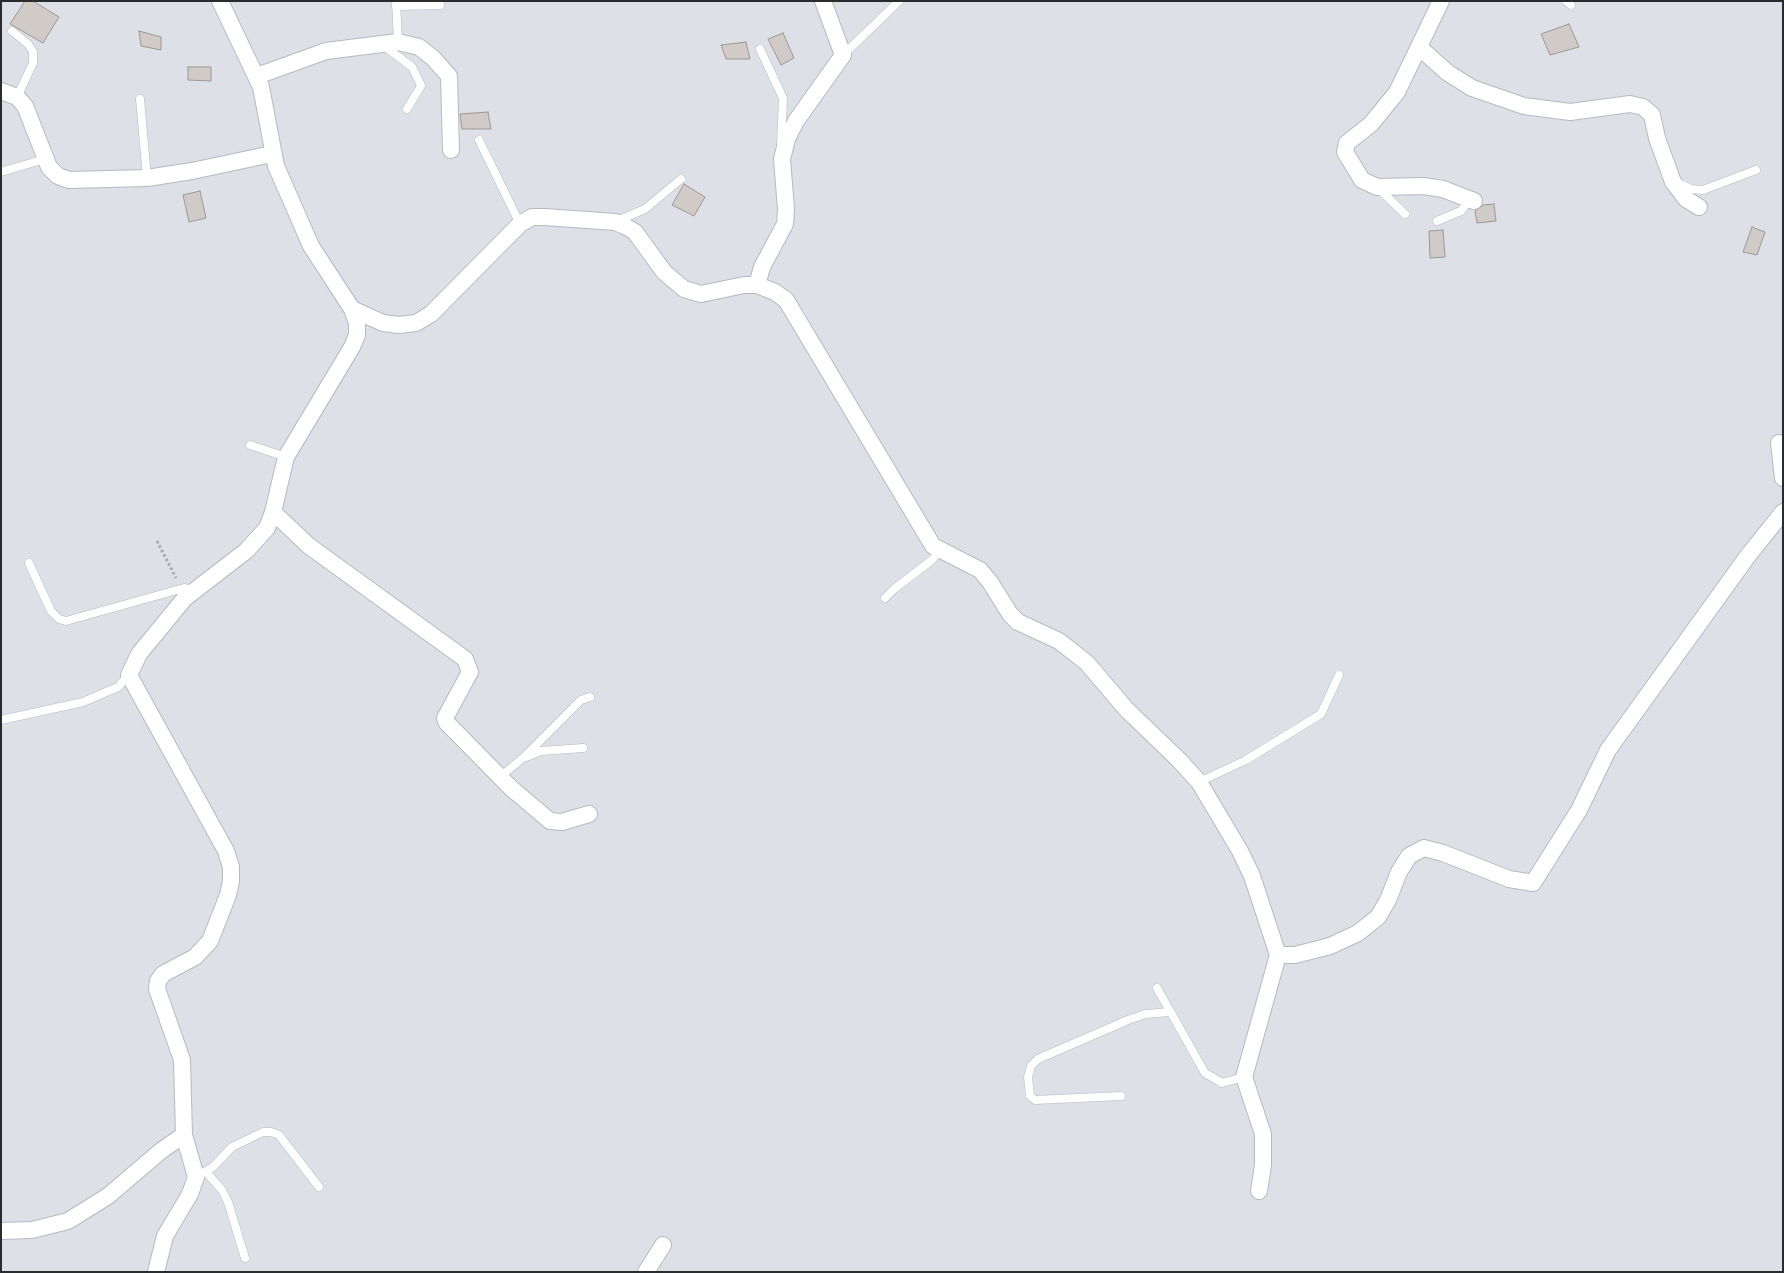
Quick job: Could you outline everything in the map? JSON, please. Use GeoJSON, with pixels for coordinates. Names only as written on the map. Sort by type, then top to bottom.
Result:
{"type":"FeatureCollection","features":[{"type":"Feature","properties":{"kind":"street"},"geometry":{"type":"LineString","coordinates":[[156,1272],[165,1236],[201,1174],[184,1135],[182,1060],[157,989],[158,981],[163,974],[195,957],[210,941],[228,895],[231,867],[226,851],[129,675],[139,654],[189,589],[257,541],[267,528],[274,512],[286,457],[352,347],[357,335],[357,323],[352,309],[311,246],[272,154],[257,76],[220,1]]}},
{"type":"Feature","properties":{"kind":"street"},"geometry":{"type":"LineString","coordinates":[[757,285],[762,267],[785,224],[786,209],[782,159],[796,121],[842,55],[822,1]]}},
{"type":"Feature","properties":{"kind":"street"},"geometry":{"type":"LineString","coordinates":[[1441,1],[1420,48],[1387,108],[1344,147],[1362,180],[1378,187],[1423,186],[1443,189],[1472,200]]}},
{"type":"Feature","properties":{"kind":"street"},"geometry":{"type":"LineString","coordinates":[[257,76],[326,51],[391,43],[419,47],[433,58],[450,76],[451,150]]}},
{"type":"Feature","properties":{"kind":"street"},"geometry":{"type":"LineString","coordinates":[[1420,48],[1448,72],[1472,88],[1524,106],[1570,112],[1630,104],[1642,107],[1652,115],[1657,138],[1673,182],[1686,199],[1699,207]]}},
{"type":"Feature","properties":{"kind":"street"},"geometry":{"type":"LineString","coordinates":[[1,91],[17,97],[25,106],[49,166],[58,176],[69,180],[147,178],[192,171],[272,154]]}},
{"type":"Feature","properties":{"kind":"street"},"geometry":{"type":"LineString","coordinates":[[352,309],[383,323],[399,326],[416,323],[431,314],[520,224],[532,218],[546,216],[615,222],[635,232],[664,272],[684,289],[701,294],[744,285],[757,285],[775,292],[786,300],[934,546],[980,570],[990,582],[1010,614],[1018,622],[1059,641],[1075,651],[1126,710],[1179,760],[1199,782],[1240,851],[1252,876],[1278,955],[1244,1077],[1263,1134],[1264,1165],[1259,1191]]}},
{"type":"Feature","properties":{"kind":"street"},"geometry":{"type":"LineString","coordinates":[[1779,443],[1783,478]]}},
{"type":"Feature","properties":{"kind":"street"},"geometry":{"type":"LineString","coordinates":[[274,512],[324,557],[465,659],[470,672],[444,718],[446,723],[500,777],[550,820],[562,822],[589,814]]}},
{"type":"Feature","properties":{"kind":"street"},"geometry":{"type":"LineString","coordinates":[[1278,955],[1296,956],[1330,946],[1358,933],[1378,917],[1388,900],[1399,872],[1409,856],[1424,848],[1443,852],[1509,878],[1533,883],[1579,810],[1608,750],[1746,556],[1783,512]]}},
{"type":"Feature","properties":{"kind":"street"},"geometry":{"type":"LineString","coordinates":[[1,1231],[32,1230],[68,1221],[108,1196],[162,1150],[184,1135]]}},
{"type":"Feature","properties":{"kind":"street"},"geometry":{"type":"LineString","coordinates":[[646,1272],[663,1245]]}},
{"type":"Feature","properties":{"kind":"lane"},"geometry":{"type":"LineString","coordinates":[[842,55],[899,1]]}},
{"type":"Feature","properties":{"kind":"lane"},"geometry":{"type":"LineString","coordinates":[[407,109],[421,86],[412,67],[391,43],[396,4],[440,6]]}},
{"type":"Feature","properties":{"kind":"lane"},"geometry":{"type":"LineString","coordinates":[[12,31],[28,44],[33,52],[33,62],[17,97]]}},
{"type":"Feature","properties":{"kind":"lane"},"geometry":{"type":"LineString","coordinates":[[760,49],[783,98],[780,135],[782,159]]}},
{"type":"Feature","properties":{"kind":"lane"},"geometry":{"type":"LineString","coordinates":[[140,99],[147,178]]}},
{"type":"Feature","properties":{"kind":"lane"},"geometry":{"type":"LineString","coordinates":[[479,140],[520,224]]}},
{"type":"Feature","properties":{"kind":"lane"},"geometry":{"type":"LineString","coordinates":[[1,172],[46,159]]}},
{"type":"Feature","properties":{"kind":"lane"},"geometry":{"type":"LineString","coordinates":[[1673,182],[1690,189],[1703,190],[1756,170]]}},
{"type":"Feature","properties":{"kind":"lane"},"geometry":{"type":"LineString","coordinates":[[615,222],[645,209],[682,179]]}},
{"type":"Feature","properties":{"kind":"lane"},"geometry":{"type":"LineString","coordinates":[[1378,187],[1405,214]]}},
{"type":"Feature","properties":{"kind":"lane"},"geometry":{"type":"LineString","coordinates":[[1437,221],[1461,212],[1472,200]]}},
{"type":"Feature","properties":{"kind":"lane"},"geometry":{"type":"LineString","coordinates":[[250,445],[286,457]]}},
{"type":"Feature","properties":{"kind":"lane"},"geometry":{"type":"LineString","coordinates":[[885,598],[932,560],[936,555],[934,546]]}},
{"type":"Feature","properties":{"kind":"lane"},"geometry":{"type":"LineString","coordinates":[[29,563],[51,611],[59,619],[66,621],[189,589]]}},
{"type":"Feature","properties":{"kind":"lane"},"geometry":{"type":"LineString","coordinates":[[1,720],[83,702],[118,687],[129,675]]}},
{"type":"Feature","properties":{"kind":"lane"},"geometry":{"type":"LineString","coordinates":[[1199,782],[1246,760],[1321,714],[1339,675]]}},
{"type":"Feature","properties":{"kind":"lane"},"geometry":{"type":"LineString","coordinates":[[500,777],[524,757],[581,700],[590,697]]}},
{"type":"Feature","properties":{"kind":"lane"},"geometry":{"type":"LineString","coordinates":[[524,757],[541,751],[583,748]]}},
{"type":"Feature","properties":{"kind":"lane"},"geometry":{"type":"LineString","coordinates":[[1156,988],[1205,1073],[1222,1083],[1244,1077]]}},
{"type":"Feature","properties":{"kind":"lane"},"geometry":{"type":"LineString","coordinates":[[1120,1096],[1034,1100],[1030,1096],[1028,1077],[1031,1066],[1038,1059],[1128,1020],[1145,1014],[1170,1012]]}},
{"type":"Feature","properties":{"kind":"lane"},"geometry":{"type":"LineString","coordinates":[[244,1258],[228,1202],[222,1190],[201,1174],[232,1147],[263,1132],[272,1132],[279,1135],[319,1187]]}},
{"type":"Feature","properties":{"kind":"path"},"geometry":{"type":"LineString","coordinates":[[158,541],[175,577],[189,589]]}},
{"type":"Feature","properties":{"kind":"building"},"geometry":{"type":"Polygon","coordinates":[[[25,1],[33,1],[59,17],[43,43],[10,24],[25,1]]]}},
{"type":"Feature","properties":{"kind":"building"},"geometry":{"type":"Polygon","coordinates":[[[1569,24],[1579,47],[1550,55],[1541,34],[1569,24]]]}},
{"type":"Feature","properties":{"kind":"building"},"geometry":{"type":"Polygon","coordinates":[[[139,31],[161,37],[161,50],[141,46],[139,31]]]}},
{"type":"Feature","properties":{"kind":"building"},"geometry":{"type":"Polygon","coordinates":[[[783,33],[794,58],[781,65],[768,39],[783,33]]]}},
{"type":"Feature","properties":{"kind":"building"},"geometry":{"type":"Polygon","coordinates":[[[746,42],[750,59],[726,59],[721,45],[746,42]]]}},
{"type":"Feature","properties":{"kind":"building"},"geometry":{"type":"Polygon","coordinates":[[[188,67],[211,67],[211,81],[188,80],[188,67]]]}},
{"type":"Feature","properties":{"kind":"building"},"geometry":{"type":"Polygon","coordinates":[[[488,112],[491,129],[462,129],[460,114],[488,112]]]}},
{"type":"Feature","properties":{"kind":"building"},"geometry":{"type":"Polygon","coordinates":[[[684,184],[705,197],[694,216],[672,205],[684,184]]]}},
{"type":"Feature","properties":{"kind":"building"},"geometry":{"type":"Polygon","coordinates":[[[200,191],[206,218],[189,222],[183,195],[200,191]]]}},
{"type":"Feature","properties":{"kind":"building"},"geometry":{"type":"Polygon","coordinates":[[[1494,204],[1496,221],[1477,223],[1475,211],[1483,205],[1494,204]]]}},
{"type":"Feature","properties":{"kind":"building"},"geometry":{"type":"Polygon","coordinates":[[[1752,227],[1765,232],[1757,255],[1743,252],[1752,227]]]}},
{"type":"Feature","properties":{"kind":"building"},"geometry":{"type":"Polygon","coordinates":[[[1443,230],[1445,257],[1430,258],[1429,231],[1443,230]]]}}]}
